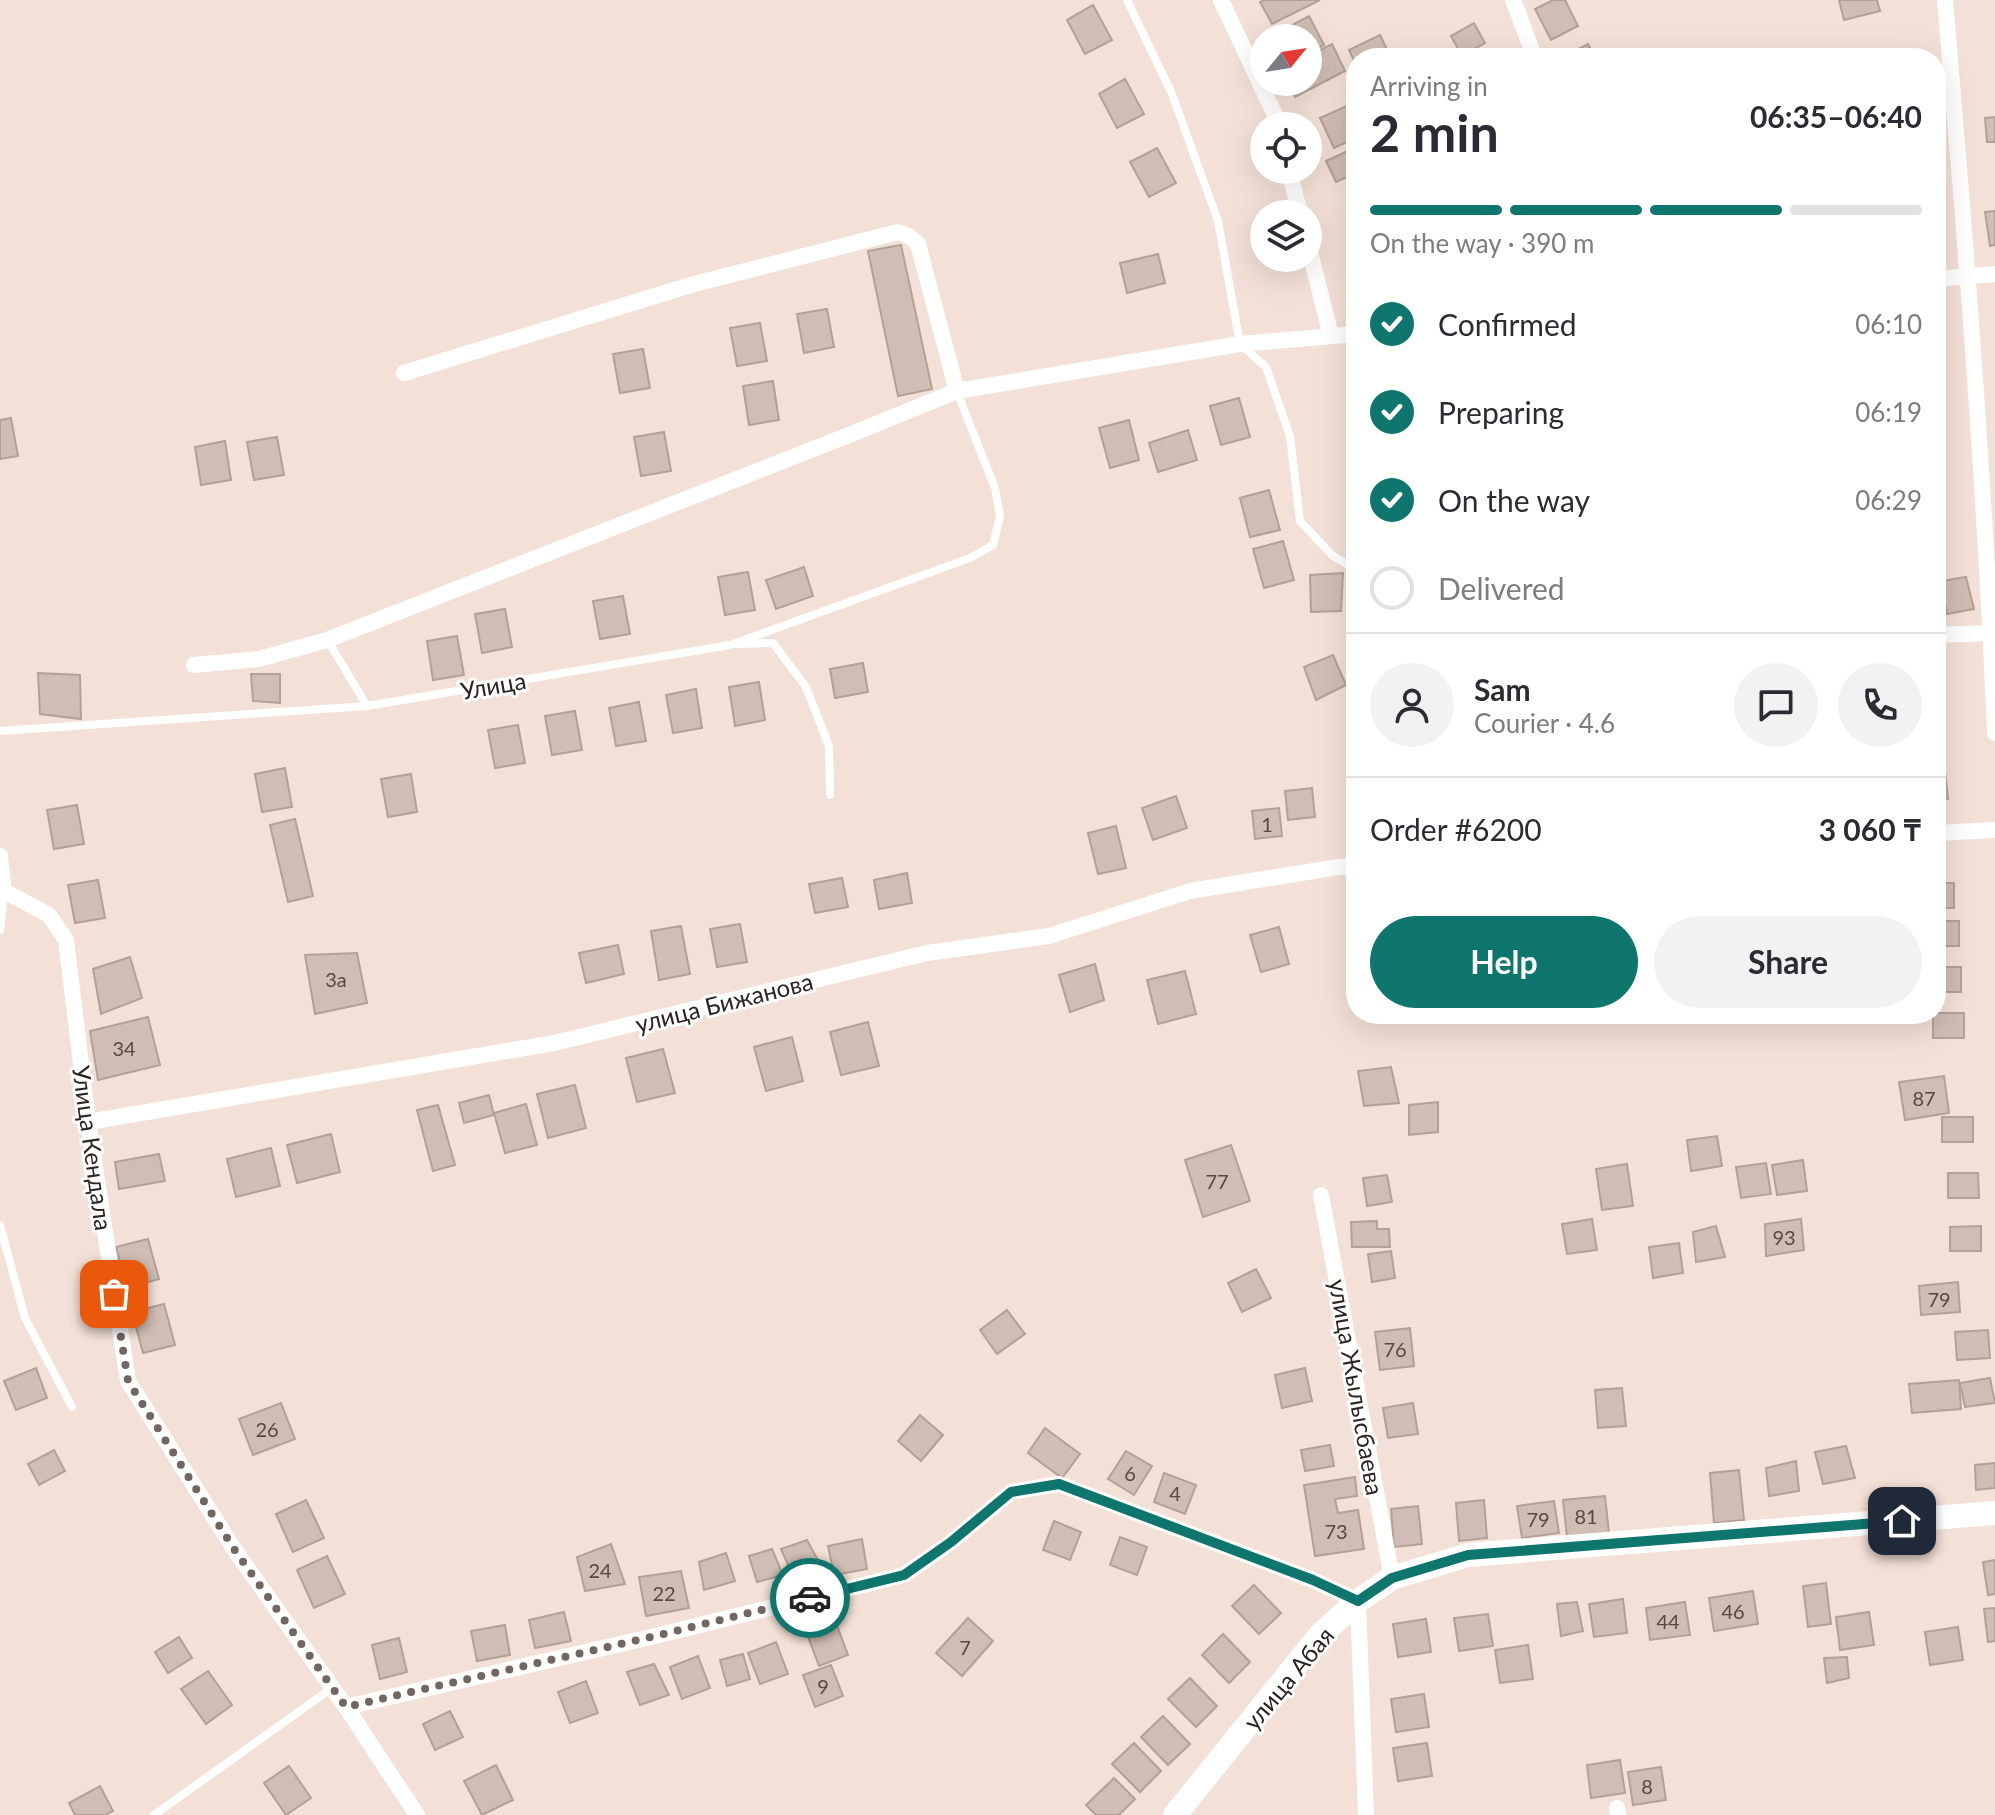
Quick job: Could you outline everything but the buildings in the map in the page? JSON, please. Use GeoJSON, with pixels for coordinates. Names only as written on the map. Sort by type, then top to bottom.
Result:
{"type":"FeatureCollection","features":[{"type":"Feature","properties":{"kind":"street"},"geometry":{"type":"LineString","coordinates":[[1221,0],[1274,112]]}},
{"type":"Feature","properties":{"kind":"street"},"geometry":{"type":"LineString","coordinates":[[1513,0],[1531,48]]}},
{"type":"Feature","properties":{"kind":"street"},"geometry":{"type":"LineString","coordinates":[[1945,0],[1969,276],[1995,733]]}},
{"type":"Feature","properties":{"kind":"street"},"geometry":{"type":"LineString","coordinates":[[404,373],[694,284],[898,232],[918,244],[957,391]]}},
{"type":"Feature","properties":{"kind":"street"},"geometry":{"type":"LineString","coordinates":[[1315,272],[1331,336]]}},
{"type":"Feature","properties":{"kind":"street"},"geometry":{"type":"LineString","coordinates":[[1946,278],[1995,274]]}},
{"type":"Feature","properties":{"kind":"street"},"geometry":{"type":"LineString","coordinates":[[194,665],[259,659],[327,640],[957,391],[1240,344],[1346,335]]}},
{"type":"Feature","properties":{"kind":"street"},"geometry":{"type":"LineString","coordinates":[[1946,635],[1991,633]]}},
{"type":"Feature","properties":{"kind":"street"},"geometry":{"type":"LineString","coordinates":[[1946,832],[1995,830]]}},
{"type":"Feature","properties":{"kind":"street"},"geometry":{"type":"LineString","coordinates":[[0,856],[4,891]]}},
{"type":"Feature","properties":{"kind":"street","name":"улица Бижанова"},"geometry":{"type":"LineString","coordinates":[[88,1122],[554,1043],[927,953],[1049,936],[1190,891],[1346,867]]}},
{"type":"Feature","properties":{"kind":"street","name":"Улица Кендала"},"geometry":{"type":"LineString","coordinates":[[4,891],[49,915],[66,940],[88,1122],[128,1381],[234,1549],[346,1707],[417,1815]]}},
{"type":"Feature","properties":{"kind":"street","name":"улица Жылысбаева"},"geometry":{"type":"LineString","coordinates":[[1321,1195],[1392,1578]]}},
{"type":"Feature","properties":{"kind":"street"},"geometry":{"type":"LineString","coordinates":[[346,1707],[904,1575],[951,1542],[1011,1492],[1059,1484],[1313,1580],[1358,1601],[1366,1815]]}},
{"type":"Feature","properties":{"kind":"street","name":"улица Абая"},"geometry":{"type":"LineString","coordinates":[[1175,1815],[1321,1634],[1358,1601],[1392,1578],[1468,1555],[1995,1513]]}},
{"type":"Feature","properties":{"kind":"lane"},"geometry":{"type":"LineString","coordinates":[[1127,0],[1172,94],[1218,221],[1240,344],[1266,367],[1290,436],[1300,521],[1333,556],[1346,563]]}},
{"type":"Feature","properties":{"kind":"lane","name":"Улица"},"geometry":{"type":"LineString","coordinates":[[0,731],[367,706],[730,645],[970,558],[993,545],[1000,516],[995,488],[957,391]]}},
{"type":"Feature","properties":{"kind":"lane"},"geometry":{"type":"LineString","coordinates":[[327,640],[367,706]]}},
{"type":"Feature","properties":{"kind":"lane"},"geometry":{"type":"LineString","coordinates":[[730,645],[773,643],[806,687],[829,746],[830,795]]}},
{"type":"Feature","properties":{"kind":"lane"},"geometry":{"type":"LineString","coordinates":[[0,930],[4,891]]}},
{"type":"Feature","properties":{"kind":"lane"},"geometry":{"type":"LineString","coordinates":[[0,1225],[25,1318],[72,1407]]}},
{"type":"Feature","properties":{"kind":"lane"},"geometry":{"type":"LineString","coordinates":[[154,1815],[332,1688]]}},
{"type":"Feature","properties":{"kind":"way so far"},"geometry":{"type":"LineString","coordinates":[[114,1294],[128,1381],[234,1549],[346,1707],[810,1598]]}},
{"type":"Feature","properties":{"kind":"route"},"geometry":{"type":"LineString","coordinates":[[810,1598],[904,1575],[951,1542],[1011,1492],[1059,1484],[1313,1580],[1358,1601],[1392,1578],[1468,1555],[1902,1521]]}}]}
